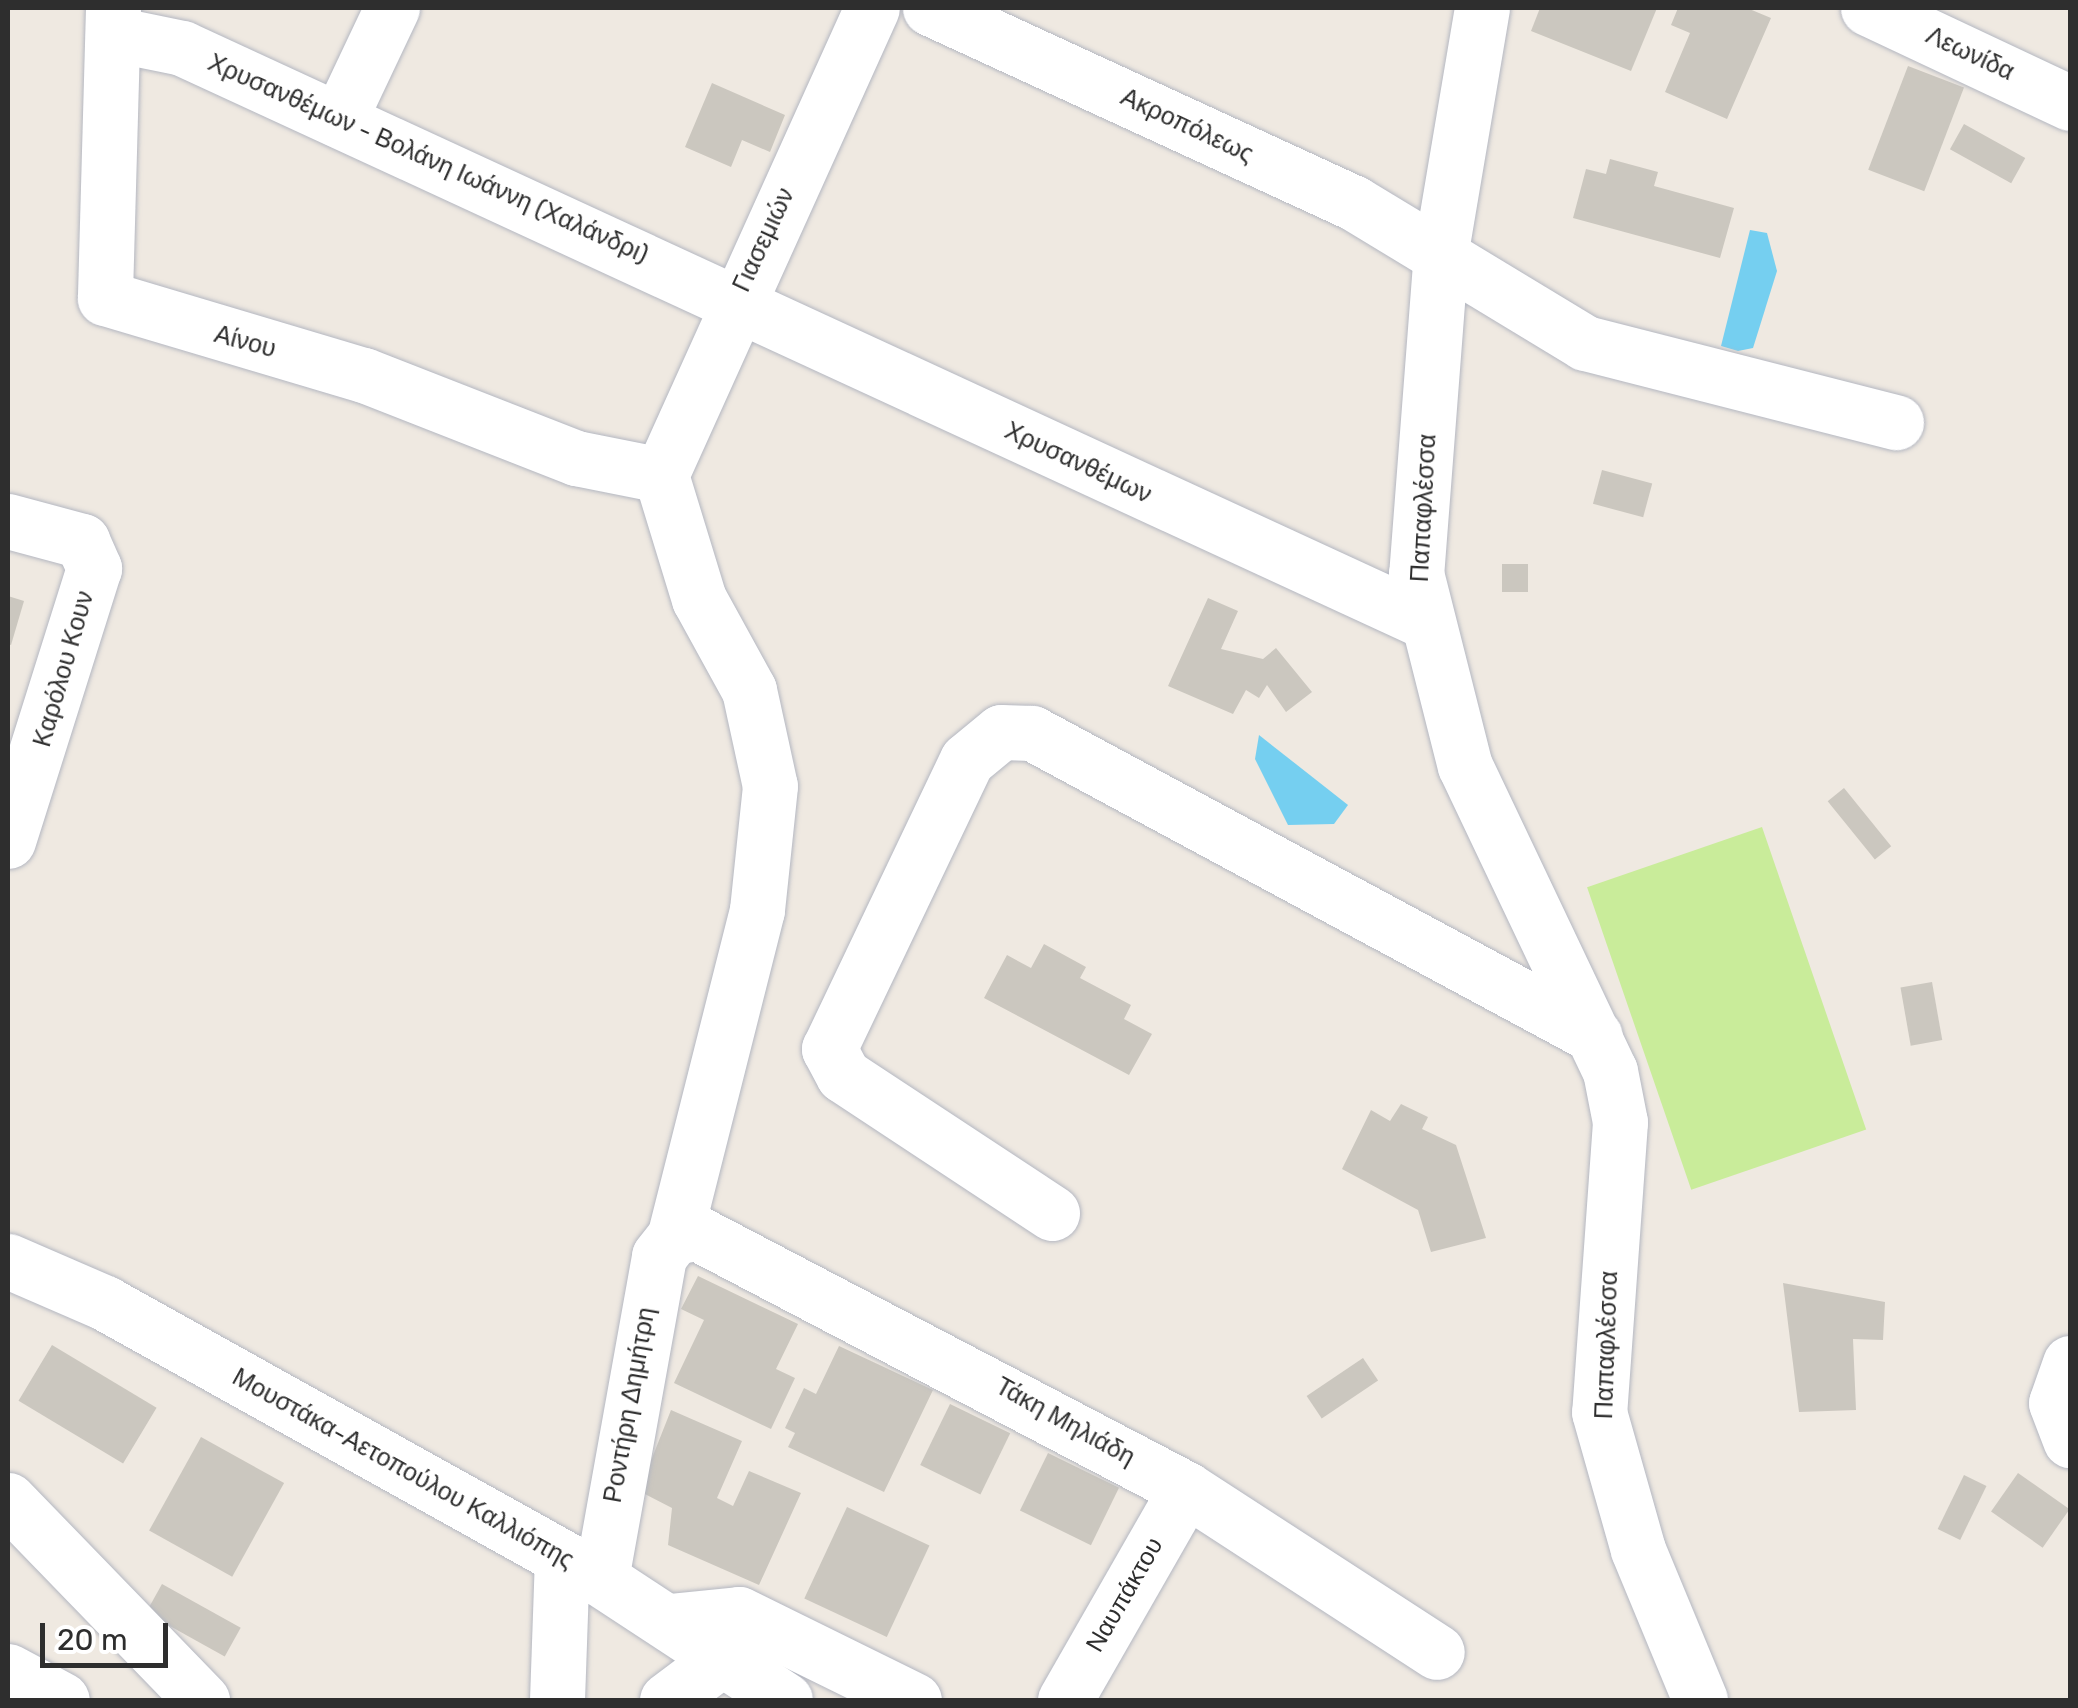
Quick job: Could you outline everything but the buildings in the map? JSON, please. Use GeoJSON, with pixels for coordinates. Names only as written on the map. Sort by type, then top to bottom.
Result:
{"type":"FeatureCollection","features":[{"type":"Feature","properties":{"kind":"street"},"geometry":{"type":"LineString","coordinates":[[339,120],[392,8]]}},
{"type":"Feature","properties":{"kind":"street","name":"Γιασεμιών"},"geometry":{"type":"LineString","coordinates":[[661,475],[737,298],[872,8]]}},
{"type":"Feature","properties":{"kind":"street","name":"Ακροπόλεως"},"geometry":{"type":"LineString","coordinates":[[930,8],[1442,251],[1585,343],[1896,422]]}},
{"type":"Feature","properties":{"kind":"street","name":"Παπαφλέσσα"},"geometry":{"type":"LineString","coordinates":[[1482,8],[1442,251],[1418,519],[1422,620],[1495,842],[1595,1036],[1620,1122],[1599,1412],[1638,1550],[1700,1700]]}},
{"type":"Feature","properties":{"kind":"street","name":"Λεωνίδα"},"geometry":{"type":"LineString","coordinates":[[1868,8],[2070,104]]}},
{"type":"Feature","properties":{"kind":"street","name":"Χρυσανθέμων - Βολάνη Ιωάννη (Χαλάνδρι)"},"geometry":{"type":"LineString","coordinates":[[114,20],[737,298]]}},
{"type":"Feature","properties":{"kind":"street","name":"Αίνου"},"geometry":{"type":"LineString","coordinates":[[114,20],[105,298],[364,375],[576,458],[661,475]]}},
{"type":"Feature","properties":{"kind":"street","name":"Χρυσανθέμων"},"geometry":{"type":"LineString","coordinates":[[737,298],[1422,620]]}},
{"type":"Feature","properties":{"kind":"street","name":"Ροντήρη Δημήτρη"},"geometry":{"type":"LineString","coordinates":[[557,1700],[581,1569],[654,1274],[674,1237],[757,910],[770,786],[749,690],[700,599],[661,475]]}},
{"type":"Feature","properties":{"kind":"street","name":"Καρόλου Κουν"},"geometry":{"type":"LineString","coordinates":[[8,521],[72,536],[90,552],[94,568],[8,841]]}},
{"type":"Feature","properties":{"kind":"street"},"geometry":{"type":"LineString","coordinates":[[1052,1214],[843,1075],[829,1048],[967,760],[1001,732],[1032,733],[1595,1036]]}},
{"type":"Feature","properties":{"kind":"street","name":"Τάκη Μηλιάδη"},"geometry":{"type":"LineString","coordinates":[[674,1237],[712,1240],[1186,1489],[1438,1652]]}},
{"type":"Feature","properties":{"kind":"street","name":"Μουστάκα-Αετοπούλου Καλλιόπης"},"geometry":{"type":"LineString","coordinates":[[8,1261],[105,1303],[581,1569],[668,1621],[785,1700]]}},
{"type":"Feature","properties":{"kind":"street"},"geometry":{"type":"LineString","coordinates":[[2070,1363],[2056,1403],[2070,1440]]}},
{"type":"Feature","properties":{"kind":"street","name":"Ναυπάκτου"},"geometry":{"type":"LineString","coordinates":[[1065,1700],[1186,1489]]}},
{"type":"Feature","properties":{"kind":"street"},"geometry":{"type":"LineString","coordinates":[[8,1500],[202,1700]]}},
{"type":"Feature","properties":{"kind":"street"},"geometry":{"type":"LineString","coordinates":[[668,1621],[739,1614],[914,1700]]}},
{"type":"Feature","properties":{"kind":"street"},"geometry":{"type":"LineString","coordinates":[[668,1700],[723,1658]]}},
{"type":"Feature","properties":{"kind":"street"},"geometry":{"type":"LineString","coordinates":[[8,1671],[62,1700]]}},
{"type":"Feature","properties":{"kind":"green space"},"geometry":{"type":"Polygon","coordinates":[[[1762,827],[1866,1130],[1691,1190],[1587,887],[1762,827]]]}},
{"type":"Feature","properties":{"kind":"water"},"geometry":{"type":"Polygon","coordinates":[[[1750,230],[1767,233],[1777,271],[1753,348],[1738,351],[1721,346],[1750,230]]]}},
{"type":"Feature","properties":{"kind":"water"},"geometry":{"type":"Polygon","coordinates":[[[1259,735],[1348,805],[1334,824],[1288,825],[1255,759],[1259,735]]]}}]}
